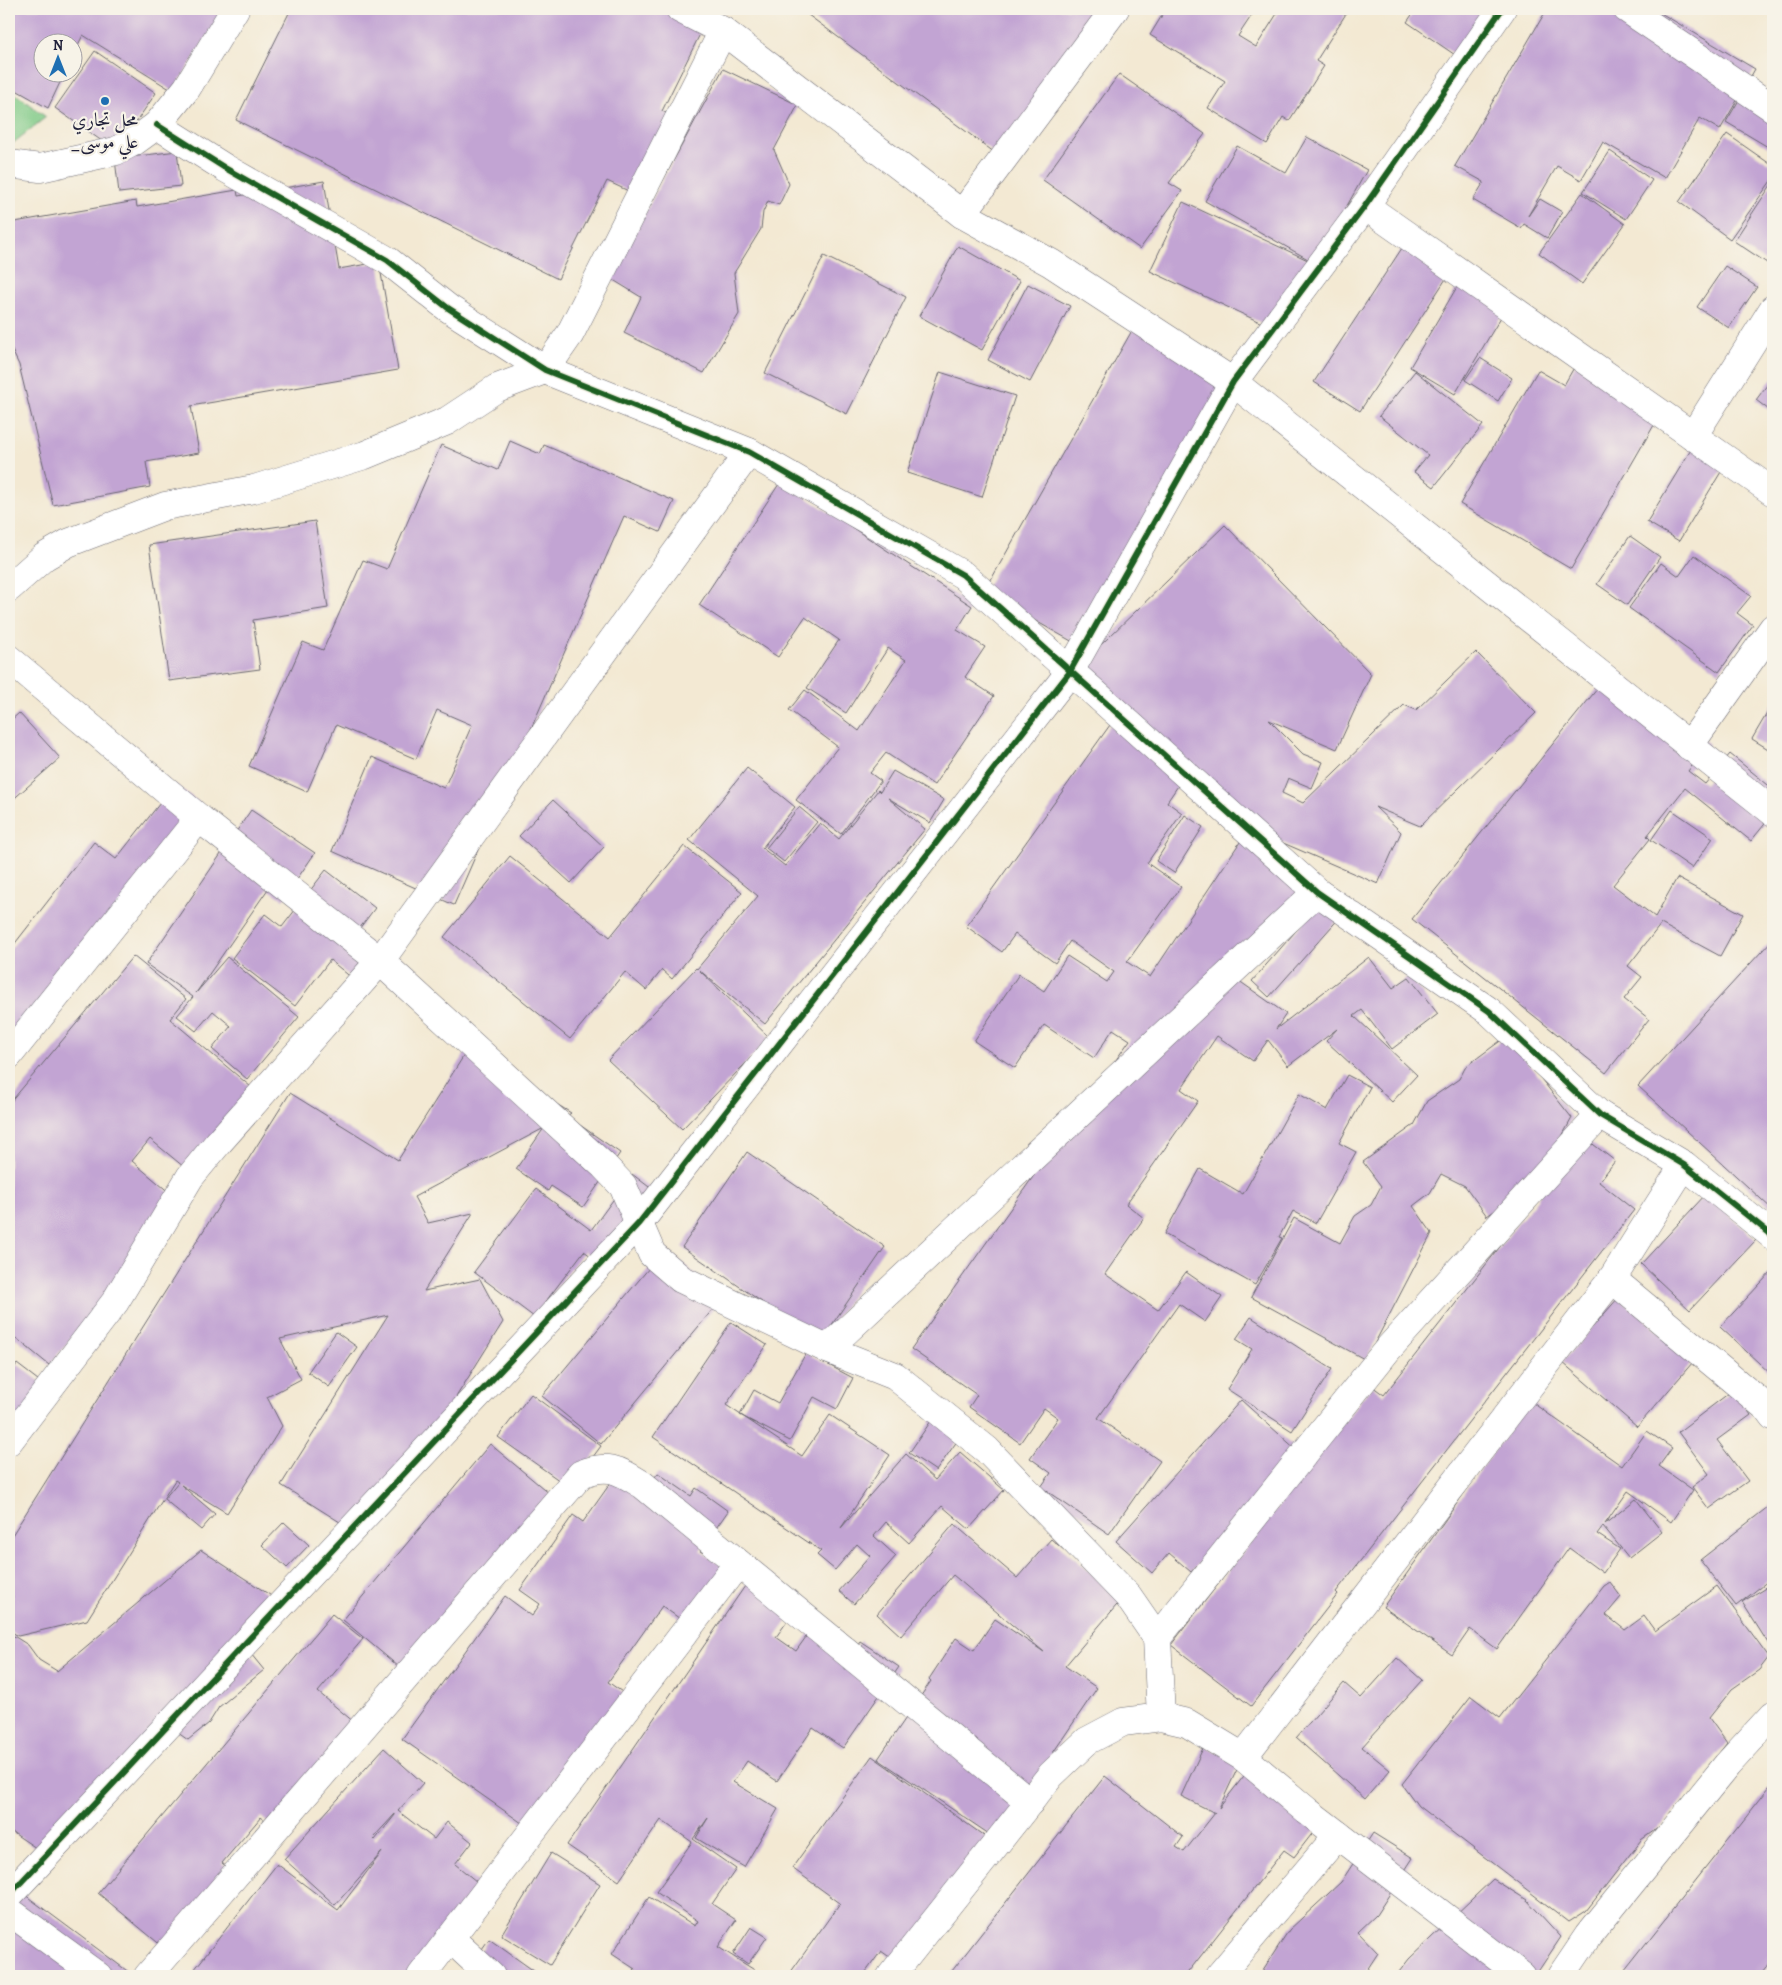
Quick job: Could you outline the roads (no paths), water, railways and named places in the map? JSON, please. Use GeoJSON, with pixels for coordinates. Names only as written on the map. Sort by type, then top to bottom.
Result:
{"type":"FeatureCollection","features":[{"type":"Feature","properties":{"kind":"street"},"geometry":{"type":"LineString","coordinates":[[9,164],[40,168],[116,151],[135,141],[157,124],[186,88],[235,9]]}},
{"type":"Feature","properties":{"kind":"street"},"geometry":{"type":"LineString","coordinates":[[680,9],[723,31],[962,214],[1051,263],[1233,382],[1773,812]]}},
{"type":"Feature","properties":{"kind":"street"},"geometry":{"type":"LineString","coordinates":[[962,214],[1115,9]]}},
{"type":"Feature","properties":{"kind":"street"},"geometry":{"type":"LineString","coordinates":[[9,1895],[638,1223],[1070,673],[1233,382],[1365,206],[1502,9]]}},
{"type":"Feature","properties":{"kind":"street"},"geometry":{"type":"LineString","coordinates":[[1627,9],[1773,108]]}},
{"type":"Feature","properties":{"kind":"street"},"geometry":{"type":"LineString","coordinates":[[9,585],[44,557],[68,543],[165,506],[254,489],[365,455],[447,421],[497,388],[545,370],[570,334],[723,31]]}},
{"type":"Feature","properties":{"kind":"street"},"geometry":{"type":"LineString","coordinates":[[157,124],[225,168],[386,260],[448,308],[545,370],[749,452],[963,575],[1070,673],[1317,892],[1489,1011],[1600,1115],[1684,1165],[1773,1236]]}},
{"type":"Feature","properties":{"kind":"street"},"geometry":{"type":"LineString","coordinates":[[1365,206],[1773,492]]}},
{"type":"Feature","properties":{"kind":"street"},"geometry":{"type":"LineString","coordinates":[[1693,436],[1773,309]]}},
{"type":"Feature","properties":{"kind":"street"},"geometry":{"type":"LineString","coordinates":[[9,1441],[115,1302],[190,1177],[218,1142],[380,961],[749,452]]}},
{"type":"Feature","properties":{"kind":"street"},"geometry":{"type":"LineString","coordinates":[[1689,746],[1773,628]]}},
{"type":"Feature","properties":{"kind":"street"},"geometry":{"type":"LineString","coordinates":[[9,659],[199,818],[380,961],[604,1166],[623,1186],[652,1254],[681,1278],[827,1349],[895,1376],[987,1450],[1128,1596],[1157,1638],[1161,1717]]}},
{"type":"Feature","properties":{"kind":"street"},"geometry":{"type":"LineString","coordinates":[[9,1055],[199,818]]}},
{"type":"Feature","properties":{"kind":"street"},"geometry":{"type":"LineString","coordinates":[[827,1349],[1317,892]]}},
{"type":"Feature","properties":{"kind":"street"},"geometry":{"type":"LineString","coordinates":[[1157,1638],[1388,1349],[1600,1115]]}},
{"type":"Feature","properties":{"kind":"street"},"geometry":{"type":"LineString","coordinates":[[1242,1757],[1612,1279],[1684,1165]]}},
{"type":"Feature","properties":{"kind":"street"},"geometry":{"type":"LineString","coordinates":[[1612,1279],[1767,1408],[1773,1416]]}},
{"type":"Feature","properties":{"kind":"street"},"geometry":{"type":"LineString","coordinates":[[148,1976],[581,1474],[597,1468],[616,1469],[643,1485],[1030,1802]]}},
{"type":"Feature","properties":{"kind":"street"},"geometry":{"type":"LineString","coordinates":[[421,1976],[738,1563]]}},
{"type":"Feature","properties":{"kind":"street"},"geometry":{"type":"LineString","coordinates":[[1561,1976],[1588,1936],[1727,1765],[1773,1715]]}},
{"type":"Feature","properties":{"kind":"street"},"geometry":{"type":"LineString","coordinates":[[891,1976],[1051,1775],[1087,1741],[1123,1722],[1161,1717],[1187,1723],[1242,1757],[1338,1835],[1522,1976]]}},
{"type":"Feature","properties":{"kind":"street"},"geometry":{"type":"LineString","coordinates":[[1219,1976],[1338,1835]]}},
{"type":"Feature","properties":{"kind":"street"},"geometry":{"type":"LineString","coordinates":[[9,1911],[98,1976]]}},
{"type":"Feature","properties":{"kind":"street"},"geometry":{"type":"LineString","coordinates":[[450,1938],[492,1976]]}},
{"type":"Feature","properties":{"kind":"place","name":"محل تجاري _علي موسى"},"geometry":{"type":"Point","coordinates":[105,101]}}]}
